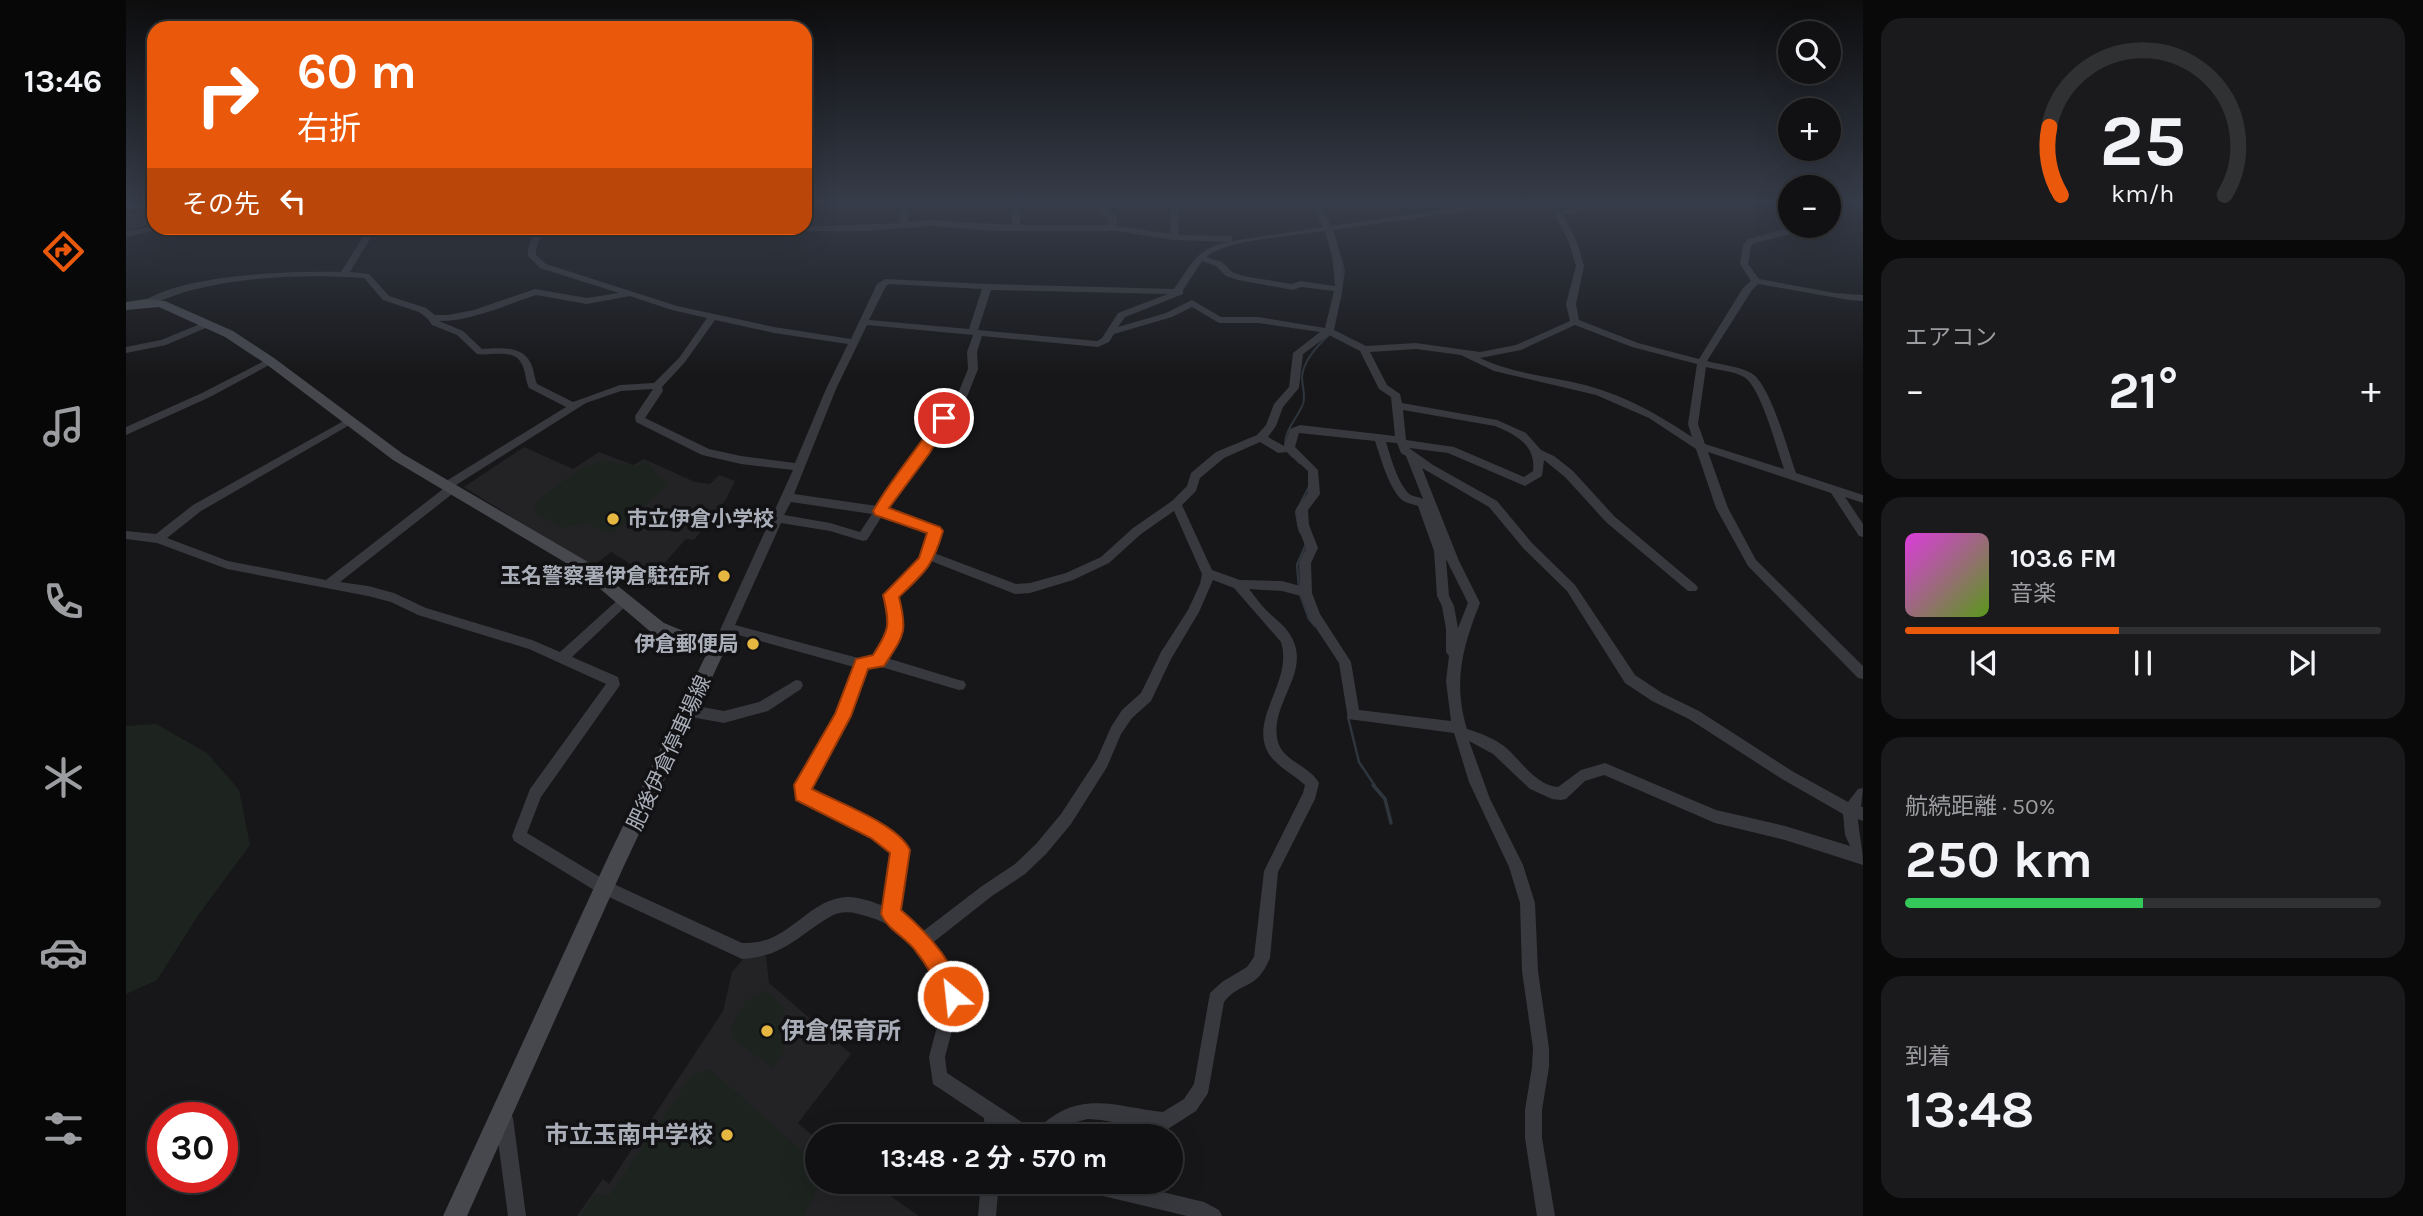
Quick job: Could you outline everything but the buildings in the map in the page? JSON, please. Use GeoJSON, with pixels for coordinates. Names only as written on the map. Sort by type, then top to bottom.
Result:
{"type":"FeatureCollection","features":[{"type":"Feature","properties":{"kind":"main road","name":"肥後伊倉停車場線"},"geometry":{"type":"LineString","coordinates":[[126,306],[146,303],[168,307],[229,334],[270,361],[398,457],[583,566],[658,628],[716,652],[691,711],[603,889],[504,1118],[455,1216]]}},
{"type":"Feature","properties":{"kind":"street"},"geometry":{"type":"LineString","coordinates":[[344,274],[352,261]]}},
{"type":"Feature","properties":{"kind":"street"},"geometry":{"type":"LineString","coordinates":[[537,261],[629,295],[712,317],[853,342]]}},
{"type":"Feature","properties":{"kind":"street"},"geometry":{"type":"LineString","coordinates":[[865,322],[1098,344],[1106,340],[1114,323],[1126,312],[1180,292],[1198,261]]}},
{"type":"Feature","properties":{"kind":"street"},"geometry":{"type":"LineString","coordinates":[[1209,261],[1219,264],[1229,274],[1241,278],[1338,289]]}},
{"type":"Feature","properties":{"kind":"street"},"geometry":{"type":"LineString","coordinates":[[928,555],[1015,589],[1030,588],[1069,577],[1105,561],[1137,531],[1176,504],[1192,488],[1195,476],[1220,455],[1261,438],[1270,426],[1278,406],[1294,388],[1298,353],[1329,331],[1338,289],[1335,261]]}},
{"type":"Feature","properties":{"kind":"street"},"geometry":{"type":"LineString","coordinates":[[1575,322],[1570,304],[1580,266],[1578,261]]}},
{"type":"Feature","properties":{"kind":"street"},"geometry":{"type":"LineString","coordinates":[[1745,261],[1756,281]]}},
{"type":"Feature","properties":{"kind":"street"},"geometry":{"type":"LineString","coordinates":[[146,303],[164,295],[232,281],[297,274],[369,277],[386,299],[423,311],[433,318],[435,323],[460,333],[480,352],[511,353],[524,360],[533,386],[573,406]]}},
{"type":"Feature","properties":{"kind":"street"},"geometry":{"type":"LineString","coordinates":[[716,652],[729,628],[853,342],[882,284],[888,281],[987,287],[1180,292]]}},
{"type":"Feature","properties":{"kind":"street"},"geometry":{"type":"LineString","coordinates":[[1863,298],[1824,296],[1784,284],[1756,281],[1748,288],[1703,362],[1693,412],[1693,424],[1722,508],[1752,564],[1863,674]]}},
{"type":"Feature","properties":{"kind":"street"},"geometry":{"type":"LineString","coordinates":[[777,518],[830,527],[863,537],[888,496],[925,450],[937,427],[960,402],[973,369],[972,352],[987,287]]}},
{"type":"Feature","properties":{"kind":"street"},"geometry":{"type":"LineString","coordinates":[[433,318],[448,318],[488,309],[529,292],[544,292],[587,301],[629,295]]}},
{"type":"Feature","properties":{"kind":"street"},"geometry":{"type":"LineString","coordinates":[[1112,331],[1169,315],[1192,303],[1219,320],[1258,320],[1329,331],[1364,349],[1416,346],[1480,355],[1518,348],[1575,322],[1635,345],[1742,372],[1754,379],[1761,389],[1792,476]]}},
{"type":"Feature","properties":{"kind":"street"},"geometry":{"type":"LineString","coordinates":[[328,584],[450,487],[573,406],[620,388],[657,386],[682,360],[712,317]]}},
{"type":"Feature","properties":{"kind":"street"},"geometry":{"type":"LineString","coordinates":[[126,350],[163,343],[205,325]]}},
{"type":"Feature","properties":{"kind":"street"},"geometry":{"type":"LineString","coordinates":[[1364,349],[1384,387],[1396,396],[1405,446],[1453,561],[1474,603],[1460,638],[1454,666],[1452,697],[1486,807],[1509,852],[1525,895],[1529,916],[1527,942],[1540,1031],[1541,1060],[1533,1130],[1546,1194],[1546,1216]]}},
{"type":"Feature","properties":{"kind":"street"},"geometry":{"type":"LineString","coordinates":[[1465,354],[1476,361],[1518,375],[1599,393],[1659,419],[1682,438],[1700,446],[1863,499]]}},
{"type":"Feature","properties":{"kind":"street"},"geometry":{"type":"LineString","coordinates":[[126,431],[206,395],[270,361]]}},
{"type":"Feature","properties":{"kind":"street"},"geometry":{"type":"LineString","coordinates":[[657,386],[658,391],[640,416],[643,423],[717,455],[798,467]]}},
{"type":"Feature","properties":{"kind":"street"},"geometry":{"type":"LineString","coordinates":[[1398,406],[1497,423],[1527,439],[1539,453],[1549,457],[1568,473],[1609,518],[1692,588]]}},
{"type":"Feature","properties":{"kind":"street"},"geometry":{"type":"LineString","coordinates":[[158,539],[197,508],[349,421]]}},
{"type":"Feature","properties":{"kind":"street"},"geometry":{"type":"LineString","coordinates":[[1286,449],[1294,431],[1300,429],[1380,438],[1405,446],[1450,450],[1525,482],[1538,473],[1539,453]]}},
{"type":"Feature","properties":{"kind":"street"},"geometry":{"type":"LineString","coordinates":[[1261,438],[1286,449],[1313,470],[1314,494],[1302,509],[1303,526],[1312,548],[1306,563],[1302,592],[1314,616],[1345,662],[1353,715],[1461,730],[1497,749],[1535,784],[1552,795],[1560,794],[1592,769],[1605,769],[1715,816],[1785,833],[1862,857]]}},
{"type":"Feature","properties":{"kind":"street"},"geometry":{"type":"LineString","coordinates":[[1380,438],[1382,451],[1390,463],[1395,482],[1405,496],[1423,502],[1440,551],[1441,583],[1448,606],[1454,666]]}},
{"type":"Feature","properties":{"kind":"street"},"geometry":{"type":"LineString","coordinates":[[1405,446],[1429,468],[1493,504],[1528,546],[1571,588],[1630,679],[1657,697],[1694,715],[1787,775],[1857,812]]}},
{"type":"Feature","properties":{"kind":"street"},"geometry":{"type":"LineString","coordinates":[[1836,492],[1863,533]]}},
{"type":"Feature","properties":{"kind":"street"},"geometry":{"type":"LineString","coordinates":[[787,496],[880,511],[935,531],[925,562],[890,595],[897,622],[895,635],[878,661]]}},
{"type":"Feature","properties":{"kind":"street"},"geometry":{"type":"LineString","coordinates":[[922,942],[1020,869],[1041,849],[1066,819],[1102,762],[1116,731],[1127,715],[1146,697],[1166,656],[1194,612],[1208,574],[1176,504]]}},
{"type":"Feature","properties":{"kind":"street"},"geometry":{"type":"LineString","coordinates":[[126,535],[158,539],[227,565],[394,598],[422,612],[533,645],[613,681],[613,685],[535,793],[519,836],[603,889],[742,951],[760,952],[773,947],[829,910],[847,904],[891,914],[922,942],[950,986],[953,996],[936,1057],[939,1078],[1009,1124]]}},
{"type":"Feature","properties":{"kind":"street"},"geometry":{"type":"LineString","coordinates":[[1208,574],[1241,584],[1282,586],[1302,592]]}},
{"type":"Feature","properties":{"kind":"street"},"geometry":{"type":"LineString","coordinates":[[1059,1124],[1076,1111],[1092,1109],[1165,1121],[1190,1105],[1202,1087],[1216,999],[1223,989],[1250,977],[1258,970],[1262,958],[1271,871],[1310,794],[1312,783],[1275,753],[1271,742],[1269,731],[1290,666],[1290,650],[1286,638],[1256,607],[1241,584]]}},
{"type":"Feature","properties":{"kind":"street"},"geometry":{"type":"LineString","coordinates":[[562,658],[625,600]]}},
{"type":"Feature","properties":{"kind":"street"},"geometry":{"type":"LineString","coordinates":[[729,628],[862,664],[878,661],[959,685]]}},
{"type":"Feature","properties":{"kind":"street"},"geometry":{"type":"LineString","coordinates":[[862,664],[843,716],[804,785],[803,794],[878,832],[900,850],[891,914]]}},
{"type":"Feature","properties":{"kind":"street"},"geometry":{"type":"LineString","coordinates":[[691,711],[724,717],[763,707],[796,685]]}},
{"type":"Feature","properties":{"kind":"street"},"geometry":{"type":"LineString","coordinates":[[1862,857],[1852,835],[1863,794]]}},
{"type":"Feature","properties":{"kind":"street"},"geometry":{"type":"LineString","coordinates":[[993,1114],[993,1124]]}},
{"type":"Feature","properties":{"kind":"street"},"geometry":{"type":"LineString","coordinates":[[504,1118],[517,1216]]}},
{"type":"Feature","properties":{"kind":"street"},"geometry":{"type":"LineString","coordinates":[[986,1216],[989,1194]]}},
{"type":"Feature","properties":{"kind":"street"},"geometry":{"type":"LineString","coordinates":[[1133,1194],[1204,1211],[1213,1216]]}},
{"type":"Feature","properties":{"kind":"shaded area","name":"市立伊倉小学校"},"geometry":{"type":"Polygon","coordinates":[[[524,447],[573,469],[599,452],[633,465],[644,459],[695,482],[710,484],[719,475],[735,481],[726,499],[694,540],[686,539],[652,577],[611,552],[592,567],[464,487],[524,447]]]}},
{"type":"Feature","properties":{"kind":"shaded area"},"geometry":{"type":"Polygon","coordinates":[[[602,461],[637,466],[647,461],[658,476],[670,483],[611,535],[587,523],[563,528],[536,514],[535,502],[581,468],[602,461]]]}},
{"type":"Feature","properties":{"kind":"shaded area"},"geometry":{"type":"Polygon","coordinates":[[[156,724],[207,753],[239,790],[250,845],[199,914],[157,980],[126,994],[126,726],[156,724]]]}},
{"type":"Feature","properties":{"kind":"shaded area","name":"市立玉南中学校"},"geometry":{"type":"Polygon","coordinates":[[[766,956],[769,983],[851,1054],[798,1123],[805,1129],[805,1194],[888,1194],[919,1216],[577,1216],[603,1179],[609,1184],[723,1011],[732,972],[745,957],[766,956]]]}},
{"type":"Feature","properties":{"kind":"shaded area"},"geometry":{"type":"Polygon","coordinates":[[[767,990],[785,1010],[779,1021],[787,1028],[783,1053],[773,1068],[734,1040],[730,1029],[747,1000],[767,990]]]}},
{"type":"Feature","properties":{"kind":"shaded area","name":"市立玉南中学校"},"geometry":{"type":"Polygon","coordinates":[[[710,1069],[805,1153],[805,1194],[815,1194],[804,1216],[580,1216],[596,1193],[609,1196],[691,1076],[710,1069]]]}},
{"type":"Feature","properties":{"kind":"waterway"},"geometry":{"type":"LineString","coordinates":[[1340,299],[1344,271],[1342,261]]}},
{"type":"Feature","properties":{"kind":"waterway"},"geometry":{"type":"LineString","coordinates":[[1285,445],[1289,429],[1303,404],[1302,377],[1305,365],[1329,335]]}},
{"type":"Feature","properties":{"kind":"waterway"},"geometry":{"type":"LineString","coordinates":[[1287,451],[1293,457]]}},
{"type":"Feature","properties":{"kind":"waterway"},"geometry":{"type":"LineString","coordinates":[[1292,455],[1300,463]]}},
{"type":"Feature","properties":{"kind":"waterway"},"geometry":{"type":"LineString","coordinates":[[1300,532],[1296,512],[1309,487]]}},
{"type":"Feature","properties":{"kind":"waterway"},"geometry":{"type":"LineString","coordinates":[[1299,587],[1297,565],[1306,544]]}},
{"type":"Feature","properties":{"kind":"waterway"},"geometry":{"type":"LineString","coordinates":[[1300,594],[1309,619],[1315,626]]}},
{"type":"Feature","properties":{"kind":"waterway"},"geometry":{"type":"LineString","coordinates":[[1348,717],[1359,762],[1375,786]]}},
{"type":"Feature","properties":{"kind":"waterway"},"geometry":{"type":"LineString","coordinates":[[1373,785],[1385,799],[1391,823]]}},
{"type":"Feature","properties":{"kind":"place","name":"市立伊倉小学校"},"geometry":{"type":"Point","coordinates":[613,519]}},
{"type":"Feature","properties":{"kind":"place","name":"玉名警察署伊倉駐在所"},"geometry":{"type":"Point","coordinates":[724,576]}},
{"type":"Feature","properties":{"kind":"place","name":"伊倉郵便局"},"geometry":{"type":"Point","coordinates":[753,644]}},
{"type":"Feature","properties":{"kind":"place","name":"伊倉保育所"},"geometry":{"type":"Point","coordinates":[767,1031]}},
{"type":"Feature","properties":{"kind":"place","name":"市立玉南中学校"},"geometry":{"type":"Point","coordinates":[727,1135]}},
{"type":"Feature","properties":{"kind":"route"},"geometry":{"type":"LineString","coordinates":[[944,418],[925,450],[888,496],[880,511],[901,516],[935,531],[928,555],[925,562],[890,595],[897,622],[895,635],[878,661],[862,664],[843,716],[804,785],[803,794],[878,832],[900,850],[891,914],[922,942],[950,986],[953,996]]}}]}
